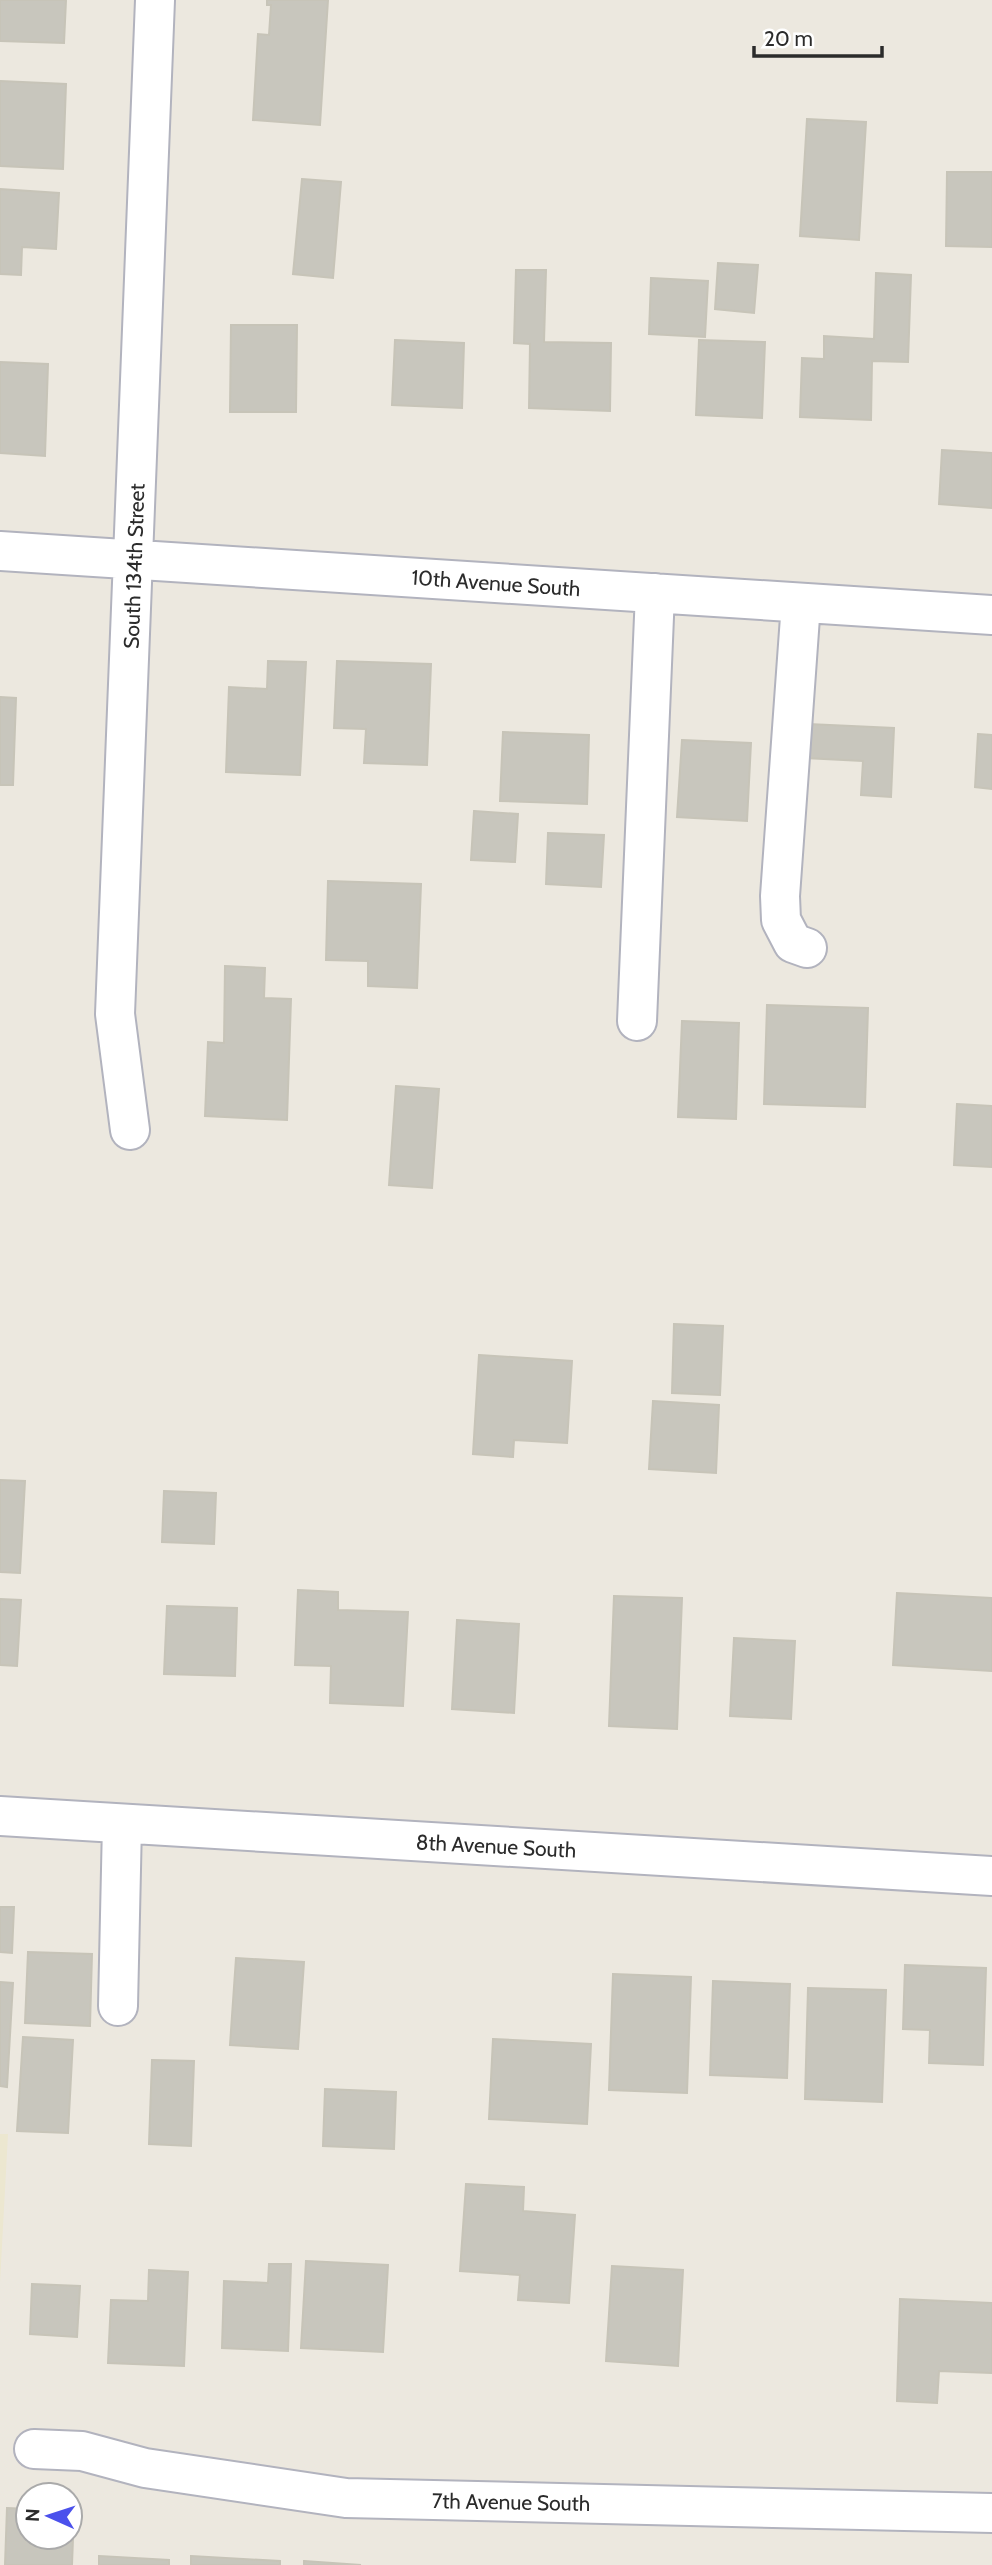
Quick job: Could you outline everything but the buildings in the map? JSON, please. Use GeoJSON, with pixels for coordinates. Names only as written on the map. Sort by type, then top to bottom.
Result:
{"type":"FeatureCollection","features":[{"type":"Feature","properties":{"kind":"street","name":"South 134th Street"},"geometry":{"type":"LineString","coordinates":[[130,1130],[115,1014],[155,0]]}},
{"type":"Feature","properties":{"kind":"street","name":"10th Avenue South"},"geometry":{"type":"LineString","coordinates":[[0,551],[992,615]]}},
{"type":"Feature","properties":{"kind":"street"},"geometry":{"type":"LineString","coordinates":[[637,1021],[655,593]]}},
{"type":"Feature","properties":{"kind":"street"},"geometry":{"type":"LineString","coordinates":[[801,603],[780,896],[781,920],[793,943],[807,948]]}},
{"type":"Feature","properties":{"kind":"street","name":"8th Avenue South"},"geometry":{"type":"LineString","coordinates":[[0,1816],[992,1876]]}},
{"type":"Feature","properties":{"kind":"street"},"geometry":{"type":"LineString","coordinates":[[118,2006],[122,1824]]}},
{"type":"Feature","properties":{"kind":"street","name":"7th Avenue South"},"geometry":{"type":"LineString","coordinates":[[34,2449],[82,2451],[145,2468],[346,2498],[992,2514]]}},
{"type":"Feature","properties":{"kind":"shaded area"},"geometry":{"type":"Polygon","coordinates":[[[0,2134],[8,2134],[0,2283],[0,2134]]]}}]}
